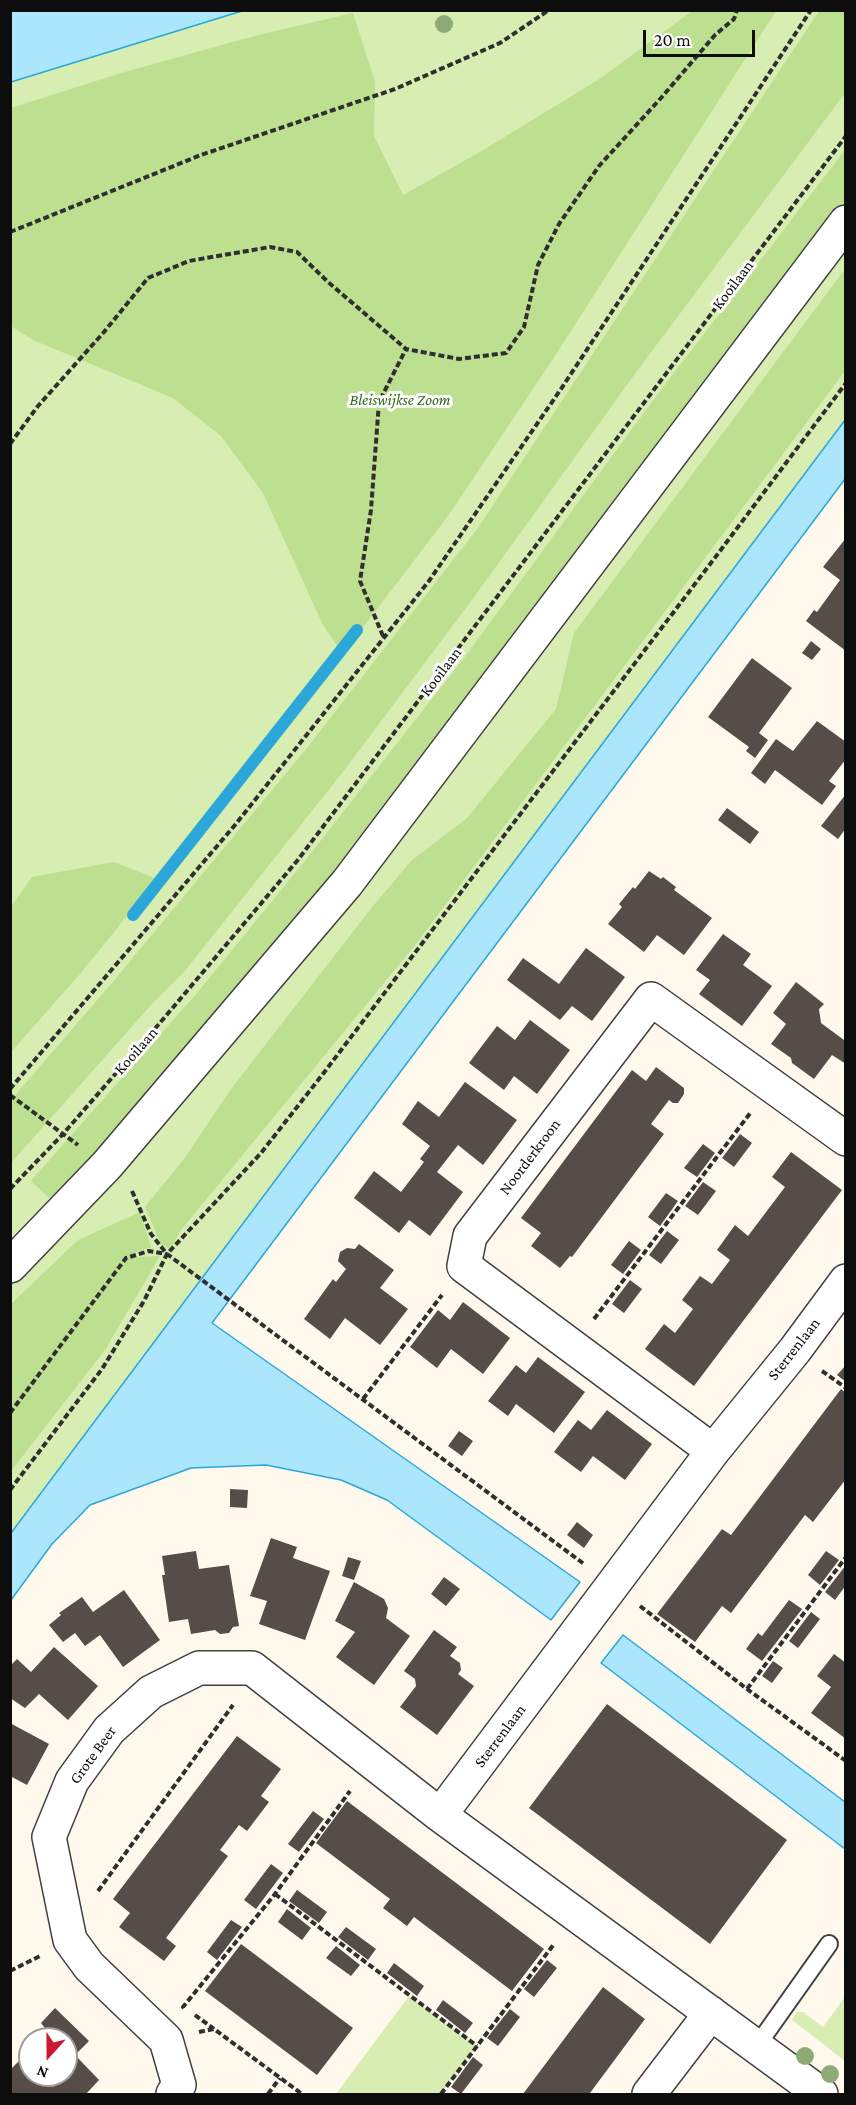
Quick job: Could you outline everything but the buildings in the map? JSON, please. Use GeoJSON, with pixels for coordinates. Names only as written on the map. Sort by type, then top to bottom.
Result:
{"type":"FeatureCollection","features":[{"type":"Feature","properties":{"kind":"street"},"geometry":{"type":"LineString","coordinates":[[10,1266],[106,1165],[347,883],[846,222]]}},
{"type":"Feature","properties":{"kind":"street","name":"Noorderkroon"},"geometry":{"type":"LineString","coordinates":[[464,1266],[470,1236],[651,999],[846,1139]]}},
{"type":"Feature","properties":{"kind":"street"},"geometry":{"type":"LineString","coordinates":[[464,1266],[713,1451]]}},
{"type":"Feature","properties":{"kind":"street","name":"Sterrenlaan"},"geometry":{"type":"LineString","coordinates":[[440,1815],[614,1586],[713,1451],[795,1350],[846,1281]]}},
{"type":"Feature","properties":{"kind":"street","name":"Grote Beer"},"geometry":{"type":"LineString","coordinates":[[166,2040],[89,1966],[70,1940],[49,1837],[72,1781],[109,1730],[151,1692],[199,1668],[252,1668],[440,1815]]}},
{"type":"Feature","properties":{"kind":"street"},"geometry":{"type":"LineString","coordinates":[[440,1815],[820,2094]]}},
{"type":"Feature","properties":{"kind":"street"},"geometry":{"type":"LineString","coordinates":[[649,2094],[711,2013]]}},
{"type":"Feature","properties":{"kind":"street"},"geometry":{"type":"LineString","coordinates":[[166,2040],[178,2085],[173,2094]]}},
{"type":"Feature","properties":{"kind":"lane"},"geometry":{"type":"LineString","coordinates":[[756,2047],[829,1944]]}},
{"type":"Feature","properties":{"kind":"path"},"geometry":{"type":"LineString","coordinates":[[10,232],[201,155],[394,89],[500,43],[549,10]]}},
{"type":"Feature","properties":{"kind":"path"},"geometry":{"type":"LineString","coordinates":[[10,444],[38,406],[104,332],[148,278],[189,261],[270,247],[297,252],[328,282],[406,349],[459,360],[506,352],[524,327],[538,265],[559,224],[599,166],[715,35],[734,19],[737,10]]}},
{"type":"Feature","properties":{"kind":"path"},"geometry":{"type":"LineString","coordinates":[[10,1089],[235,825],[429,580],[561,389],[811,10]]}},
{"type":"Feature","properties":{"kind":"path","name":"Kooilaan"},"geometry":{"type":"LineString","coordinates":[[10,1189],[63,1134],[152,1033],[297,861],[846,136]]}},
{"type":"Feature","properties":{"kind":"path"},"geometry":{"type":"LineString","coordinates":[[383,636],[360,581],[371,510],[379,402],[406,349]]}},
{"type":"Feature","properties":{"kind":"path"},"geometry":{"type":"LineString","coordinates":[[10,1490],[102,1369],[144,1301],[167,1254],[261,1153],[710,565],[846,383]]}},
{"type":"Feature","properties":{"kind":"path"},"geometry":{"type":"LineString","coordinates":[[574,1346],[771,1086]]}},
{"type":"Feature","properties":{"kind":"path"},"geometry":{"type":"LineString","coordinates":[[10,1413],[126,1258],[149,1251],[167,1254],[846,1761]]}},
{"type":"Feature","properties":{"kind":"path"},"geometry":{"type":"LineString","coordinates":[[363,1399],[464,1266]]}},
{"type":"Feature","properties":{"kind":"path"},"geometry":{"type":"LineString","coordinates":[[747,1689],[846,1557]]}},
{"type":"Feature","properties":{"kind":"path"},"geometry":{"type":"LineString","coordinates":[[94,1896],[257,1672]]}},
{"type":"Feature","properties":{"kind":"path"},"geometry":{"type":"LineString","coordinates":[[302,2094],[183,2007],[275,1894],[372,1761]]}},
{"type":"Feature","properties":{"kind":"path"},"geometry":{"type":"LineString","coordinates":[[275,1894],[477,2046]]}},
{"type":"Feature","properties":{"kind":"path"},"geometry":{"type":"LineString","coordinates":[[441,2094],[576,1914]]}},
{"type":"Feature","properties":{"kind":"path"},"geometry":{"type":"LineString","coordinates":[[166,2040],[214,2029]]}},
{"type":"Feature","properties":{"kind":"path"},"geometry":{"type":"LineString","coordinates":[[268,2094],[280,2078]]}},
{"type":"Feature","properties":{"kind":"green space","name":"Bleiswijkse Zoom"},"geometry":{"type":"Polygon","coordinates":[[[11,11],[845,11],[845,456],[11,1558],[11,11]]]}},
{"type":"Feature","properties":{"kind":"green space"},"geometry":{"type":"Polygon","coordinates":[[[692,11],[776,11],[551,362],[448,516],[368,621],[341,652],[322,623],[263,493],[221,436],[173,398],[33,340],[11,326],[11,108],[121,73],[258,35],[353,13],[375,82],[374,136],[403,195],[480,152],[601,78],[692,11]]]}},
{"type":"Feature","properties":{"kind":"green space"},"geometry":{"type":"Polygon","coordinates":[[[819,11],[845,11],[845,93],[637,371],[472,600],[346,768],[184,972],[151,1005],[11,1163],[11,1100],[112,983],[307,748],[478,528],[819,11]]]}},
{"type":"Feature","properties":{"kind":"green space"},"geometry":{"type":"Polygon","coordinates":[[[845,150],[845,200],[823,231],[624,486],[333,877],[83,1166],[50,1199],[31,1181],[197,993],[304,862],[464,658],[651,403],[845,150]]]}},
{"type":"Feature","properties":{"kind":"green space"},"geometry":{"type":"Polygon","coordinates":[[[845,269],[845,371],[416,944],[181,1230],[170,1249],[161,1244],[145,1207],[184,1159],[231,1089],[373,906],[411,861],[467,818],[556,709],[574,633],[845,269]]]}},
{"type":"Feature","properties":{"kind":"green space"},"geometry":{"type":"Polygon","coordinates":[[[114,862],[157,879],[80,974],[11,1052],[11,907],[32,877],[114,862]]]}},
{"type":"Feature","properties":{"kind":"green space"},"geometry":{"type":"Polygon","coordinates":[[[140,1212],[151,1247],[133,1253],[136,1257],[160,1256],[105,1350],[11,1471],[11,1304],[78,1240],[140,1212]]]}},
{"type":"Feature","properties":{"kind":"green space"},"geometry":{"type":"Polygon","coordinates":[[[409,1996],[477,2046],[441,2094],[336,2094],[409,1996]]]}},
{"type":"Feature","properties":{"kind":"green space"},"geometry":{"type":"Polygon","coordinates":[[[845,1997],[845,2061],[792,2020],[797,2012],[803,2012],[823,2027],[845,1997]]]}},
{"type":"Feature","properties":{"kind":"water"},"geometry":{"type":"Polygon","coordinates":[[[11,10],[242,10],[242,11],[11,82],[11,10]]]}},
{"type":"Feature","properties":{"kind":"water"},"geometry":{"type":"Polygon","coordinates":[[[845,420],[845,479],[212,1323],[580,1582],[551,1620],[387,1500],[341,1480],[266,1465],[191,1468],[90,1505],[52,1544],[11,1600],[11,1533],[845,420]]]}},
{"type":"Feature","properties":{"kind":"water"},"geometry":{"type":"Polygon","coordinates":[[[623,1635],[845,1802],[845,1849],[601,1663],[623,1635]]]}},
{"type":"Feature","properties":{"kind":"waterway"},"geometry":{"type":"LineString","coordinates":[[133,915],[357,630]]}}]}
